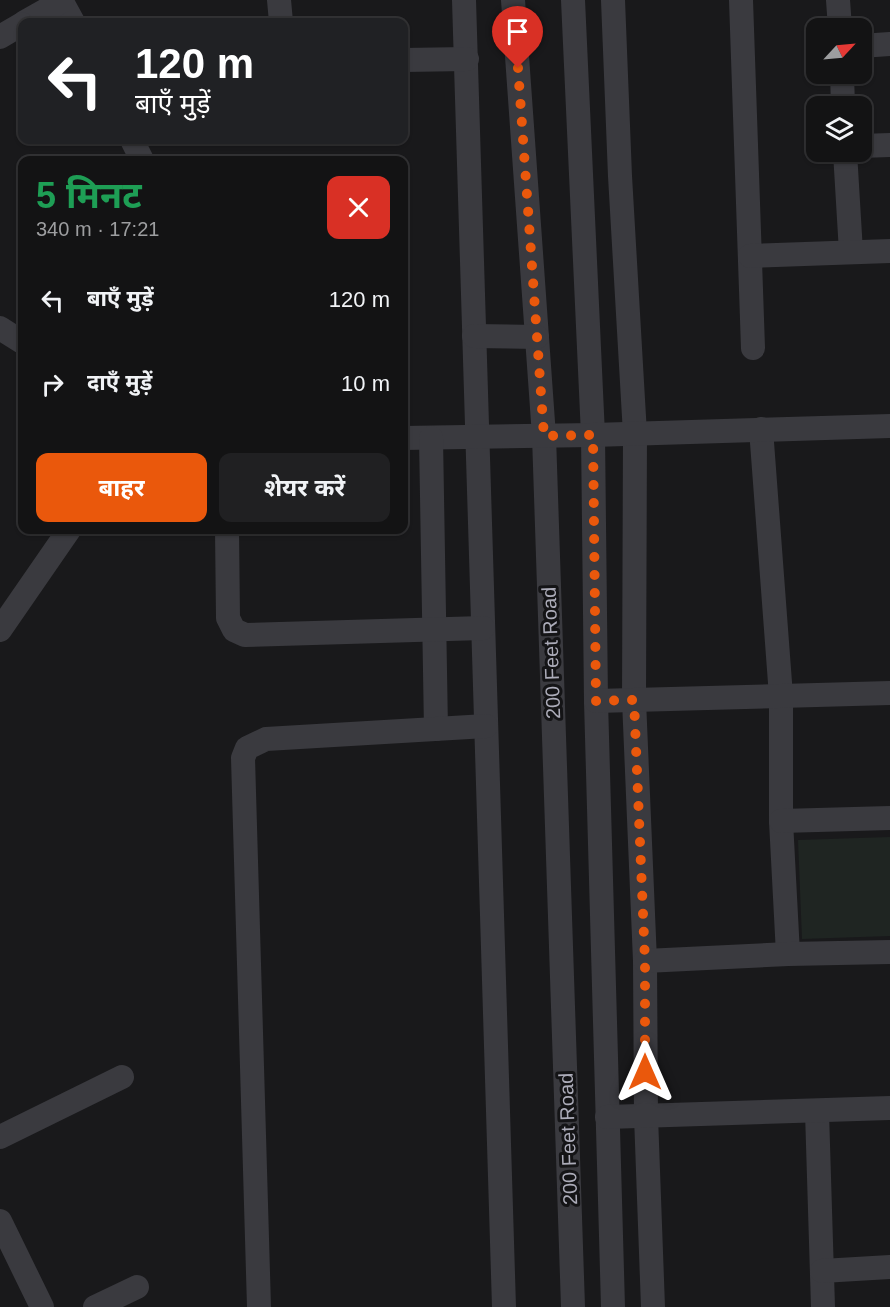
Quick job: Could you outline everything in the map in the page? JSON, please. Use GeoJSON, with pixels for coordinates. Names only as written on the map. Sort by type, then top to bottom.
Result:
{"type":"FeatureCollection","features":[{"type":"Feature","properties":{"kind":"street"},"geometry":{"type":"LineString","coordinates":[[32,18],[61,0],[71,18]]}},
{"type":"Feature","properties":{"kind":"street"},"geometry":{"type":"LineString","coordinates":[[279,0],[281,18]]}},
{"type":"Feature","properties":{"kind":"street"},"geometry":{"type":"LineString","coordinates":[[464,0],[504,1307]]}},
{"type":"Feature","properties":{"kind":"street","name":"200 Feet Road"},"geometry":{"type":"LineString","coordinates":[[513,0],[544,436],[573,1307]]}},
{"type":"Feature","properties":{"kind":"street"},"geometry":{"type":"LineString","coordinates":[[573,0],[593,435],[596,701],[613,1307]]}},
{"type":"Feature","properties":{"kind":"street"},"geometry":{"type":"LineString","coordinates":[[613,0],[620,176],[635,434],[634,700],[645,961],[646,1116],[653,1307]]}},
{"type":"Feature","properties":{"kind":"street"},"geometry":{"type":"LineString","coordinates":[[741,0],[753,348]]}},
{"type":"Feature","properties":{"kind":"street"},"geometry":{"type":"LineString","coordinates":[[838,0],[839,18]]}},
{"type":"Feature","properties":{"kind":"street"},"geometry":{"type":"LineString","coordinates":[[0,37],[18,26]]}},
{"type":"Feature","properties":{"kind":"street"},"geometry":{"type":"LineString","coordinates":[[872,45],[890,44]]}},
{"type":"Feature","properties":{"kind":"street"},"geometry":{"type":"LineString","coordinates":[[408,60],[467,59]]}},
{"type":"Feature","properties":{"kind":"street"},"geometry":{"type":"LineString","coordinates":[[872,145],[890,144]]}},
{"type":"Feature","properties":{"kind":"street"},"geometry":{"type":"LineString","coordinates":[[846,162],[851,252]]}},
{"type":"Feature","properties":{"kind":"street"},"geometry":{"type":"LineString","coordinates":[[750,256],[890,251]]}},
{"type":"Feature","properties":{"kind":"street"},"geometry":{"type":"LineString","coordinates":[[0,328],[18,339]]}},
{"type":"Feature","properties":{"kind":"street"},"geometry":{"type":"LineString","coordinates":[[474,336],[537,337]]}},
{"type":"Feature","properties":{"kind":"street"},"geometry":{"type":"LineString","coordinates":[[408,438],[890,426]]}},
{"type":"Feature","properties":{"kind":"street"},"geometry":{"type":"LineString","coordinates":[[761,429],[781,696],[781,821],[788,954]]}},
{"type":"Feature","properties":{"kind":"street"},"geometry":{"type":"LineString","coordinates":[[431,438],[436,729]]}},
{"type":"Feature","properties":{"kind":"street"},"geometry":{"type":"LineString","coordinates":[[0,630],[66,534]]}},
{"type":"Feature","properties":{"kind":"street"},"geometry":{"type":"LineString","coordinates":[[226,534],[228,618],[234,630],[245,635],[483,628]]}},
{"type":"Feature","properties":{"kind":"street"},"geometry":{"type":"LineString","coordinates":[[596,701],[890,693]]}},
{"type":"Feature","properties":{"kind":"street"},"geometry":{"type":"LineString","coordinates":[[259,1307],[243,758],[246,748],[266,739],[486,726]]}},
{"type":"Feature","properties":{"kind":"street"},"geometry":{"type":"LineString","coordinates":[[781,821],[890,818]]}},
{"type":"Feature","properties":{"kind":"street"},"geometry":{"type":"LineString","coordinates":[[645,961],[890,952]]}},
{"type":"Feature","properties":{"kind":"street"},"geometry":{"type":"LineString","coordinates":[[0,1137],[122,1077]]}},
{"type":"Feature","properties":{"kind":"street"},"geometry":{"type":"LineString","coordinates":[[607,1117],[890,1108]]}},
{"type":"Feature","properties":{"kind":"street"},"geometry":{"type":"LineString","coordinates":[[817,1112],[823,1307]]}},
{"type":"Feature","properties":{"kind":"street"},"geometry":{"type":"LineString","coordinates":[[0,1221],[42,1307]]}},
{"type":"Feature","properties":{"kind":"street"},"geometry":{"type":"LineString","coordinates":[[822,1271],[890,1267]]}},
{"type":"Feature","properties":{"kind":"street"},"geometry":{"type":"LineString","coordinates":[[95,1307],[137,1287]]}},
{"type":"Feature","properties":{"kind":"shaded area"},"geometry":{"type":"Polygon","coordinates":[[[890,837],[890,936],[802,939],[798,840],[890,837]]]}},
{"type":"Feature","properties":{"kind":"route"},"geometry":{"type":"LineString","coordinates":[[518,68],[544,436],[593,435],[596,701],[634,700],[645,961],[645,1072]]}}]}
